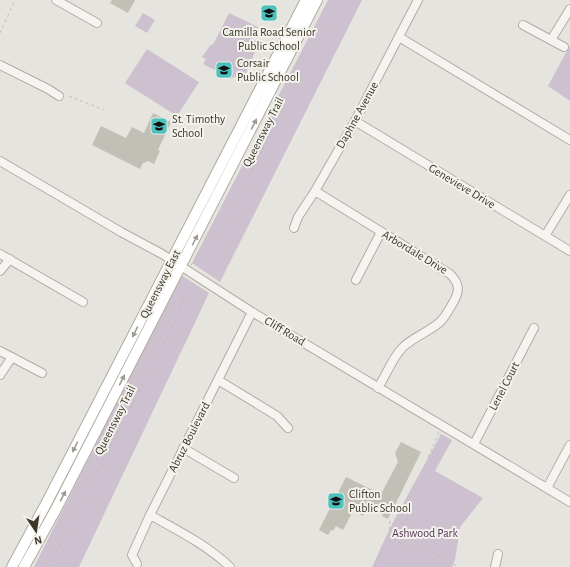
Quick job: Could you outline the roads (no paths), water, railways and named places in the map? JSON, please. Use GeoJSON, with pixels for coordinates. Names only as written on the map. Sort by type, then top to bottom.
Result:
{"type":"FeatureCollection","features":[{"type":"Feature","properties":{"kind":"main road","name":"Queensway East"},"geometry":{"type":"LineString","coordinates":[[12,567],[306,0]]}},
{"type":"Feature","properties":{"kind":"main road","name":"Queensway East"},"geometry":{"type":"LineString","coordinates":[[24,567],[181,266],[317,0]]}},
{"type":"Feature","properties":{"kind":"street"},"geometry":{"type":"LineString","coordinates":[[56,0],[97,23]]}},
{"type":"Feature","properties":{"kind":"street","name":"Daphne Avenue"},"geometry":{"type":"LineString","coordinates":[[294,228],[298,217],[315,191],[354,121],[418,0]]}},
{"type":"Feature","properties":{"kind":"street"},"geometry":{"type":"LineString","coordinates":[[551,40],[570,9]]}},
{"type":"Feature","properties":{"kind":"street"},"geometry":{"type":"LineString","coordinates":[[523,25],[564,47]]}},
{"type":"Feature","properties":{"kind":"street"},"geometry":{"type":"LineString","coordinates":[[399,37],[570,140]]}},
{"type":"Feature","properties":{"kind":"street"},"geometry":{"type":"LineString","coordinates":[[0,65],[59,96]]}},
{"type":"Feature","properties":{"kind":"street","name":"Genevieve Drive"},"geometry":{"type":"LineString","coordinates":[[354,121],[570,251]]}},
{"type":"Feature","properties":{"kind":"street","name":"Cliff Road"},"geometry":{"type":"LineString","coordinates":[[0,161],[172,260],[252,312],[570,502]]}},
{"type":"Feature","properties":{"kind":"street","name":"Arbordale Drive"},"geometry":{"type":"LineString","coordinates":[[315,191],[450,274],[457,284],[458,290],[446,315],[433,327],[410,341],[402,348],[378,388]]}},
{"type":"Feature","properties":{"kind":"street"},"geometry":{"type":"LineString","coordinates":[[545,236],[570,194]]}},
{"type":"Feature","properties":{"kind":"street"},"geometry":{"type":"LineString","coordinates":[[356,280],[381,232]]}},
{"type":"Feature","properties":{"kind":"street"},"geometry":{"type":"LineString","coordinates":[[0,254],[83,302]]}},
{"type":"Feature","properties":{"kind":"street"},"geometry":{"type":"LineString","coordinates":[[0,271],[10,260]]}},
{"type":"Feature","properties":{"kind":"street","name":"Abruz Boulevard"},"geometry":{"type":"LineString","coordinates":[[137,564],[132,555],[150,515],[252,312]]}},
{"type":"Feature","properties":{"kind":"street","name":"Lenel Court"},"geometry":{"type":"LineString","coordinates":[[474,444],[534,328]]}},
{"type":"Feature","properties":{"kind":"street"},"geometry":{"type":"LineString","coordinates":[[0,351],[42,373]]}},
{"type":"Feature","properties":{"kind":"street"},"geometry":{"type":"LineString","coordinates":[[0,375],[12,357]]}},
{"type":"Feature","properties":{"kind":"street"},"geometry":{"type":"LineString","coordinates":[[218,380],[277,416],[288,428]]}},
{"type":"Feature","properties":{"kind":"street"},"geometry":{"type":"LineString","coordinates":[[547,488],[570,445]]}},
{"type":"Feature","properties":{"kind":"street"},"geometry":{"type":"LineString","coordinates":[[183,448],[234,478]]}},
{"type":"Feature","properties":{"kind":"street"},"geometry":{"type":"LineString","coordinates":[[150,515],[221,558],[230,567]]}},
{"type":"Feature","properties":{"kind":"street"},"geometry":{"type":"LineString","coordinates":[[495,567],[498,554]]}},
{"type":"Feature","properties":{"kind":"place","name":"Camilla Road Senior Public School"},"geometry":{"type":"Point","coordinates":[269,13]}},
{"type":"Feature","properties":{"kind":"place","name":"Corsair Public School"},"geometry":{"type":"Point","coordinates":[224,70]}},
{"type":"Feature","properties":{"kind":"place","name":"St. Timothy School"},"geometry":{"type":"Point","coordinates":[159,126]}},
{"type":"Feature","properties":{"kind":"place","name":"Clifton Public School"},"geometry":{"type":"Point","coordinates":[336,501]}},
{"type":"Feature","properties":{"kind":"park label","name":"Ashwood Park"},"geometry":{"type":"Point","coordinates":[425,533]}}]}
